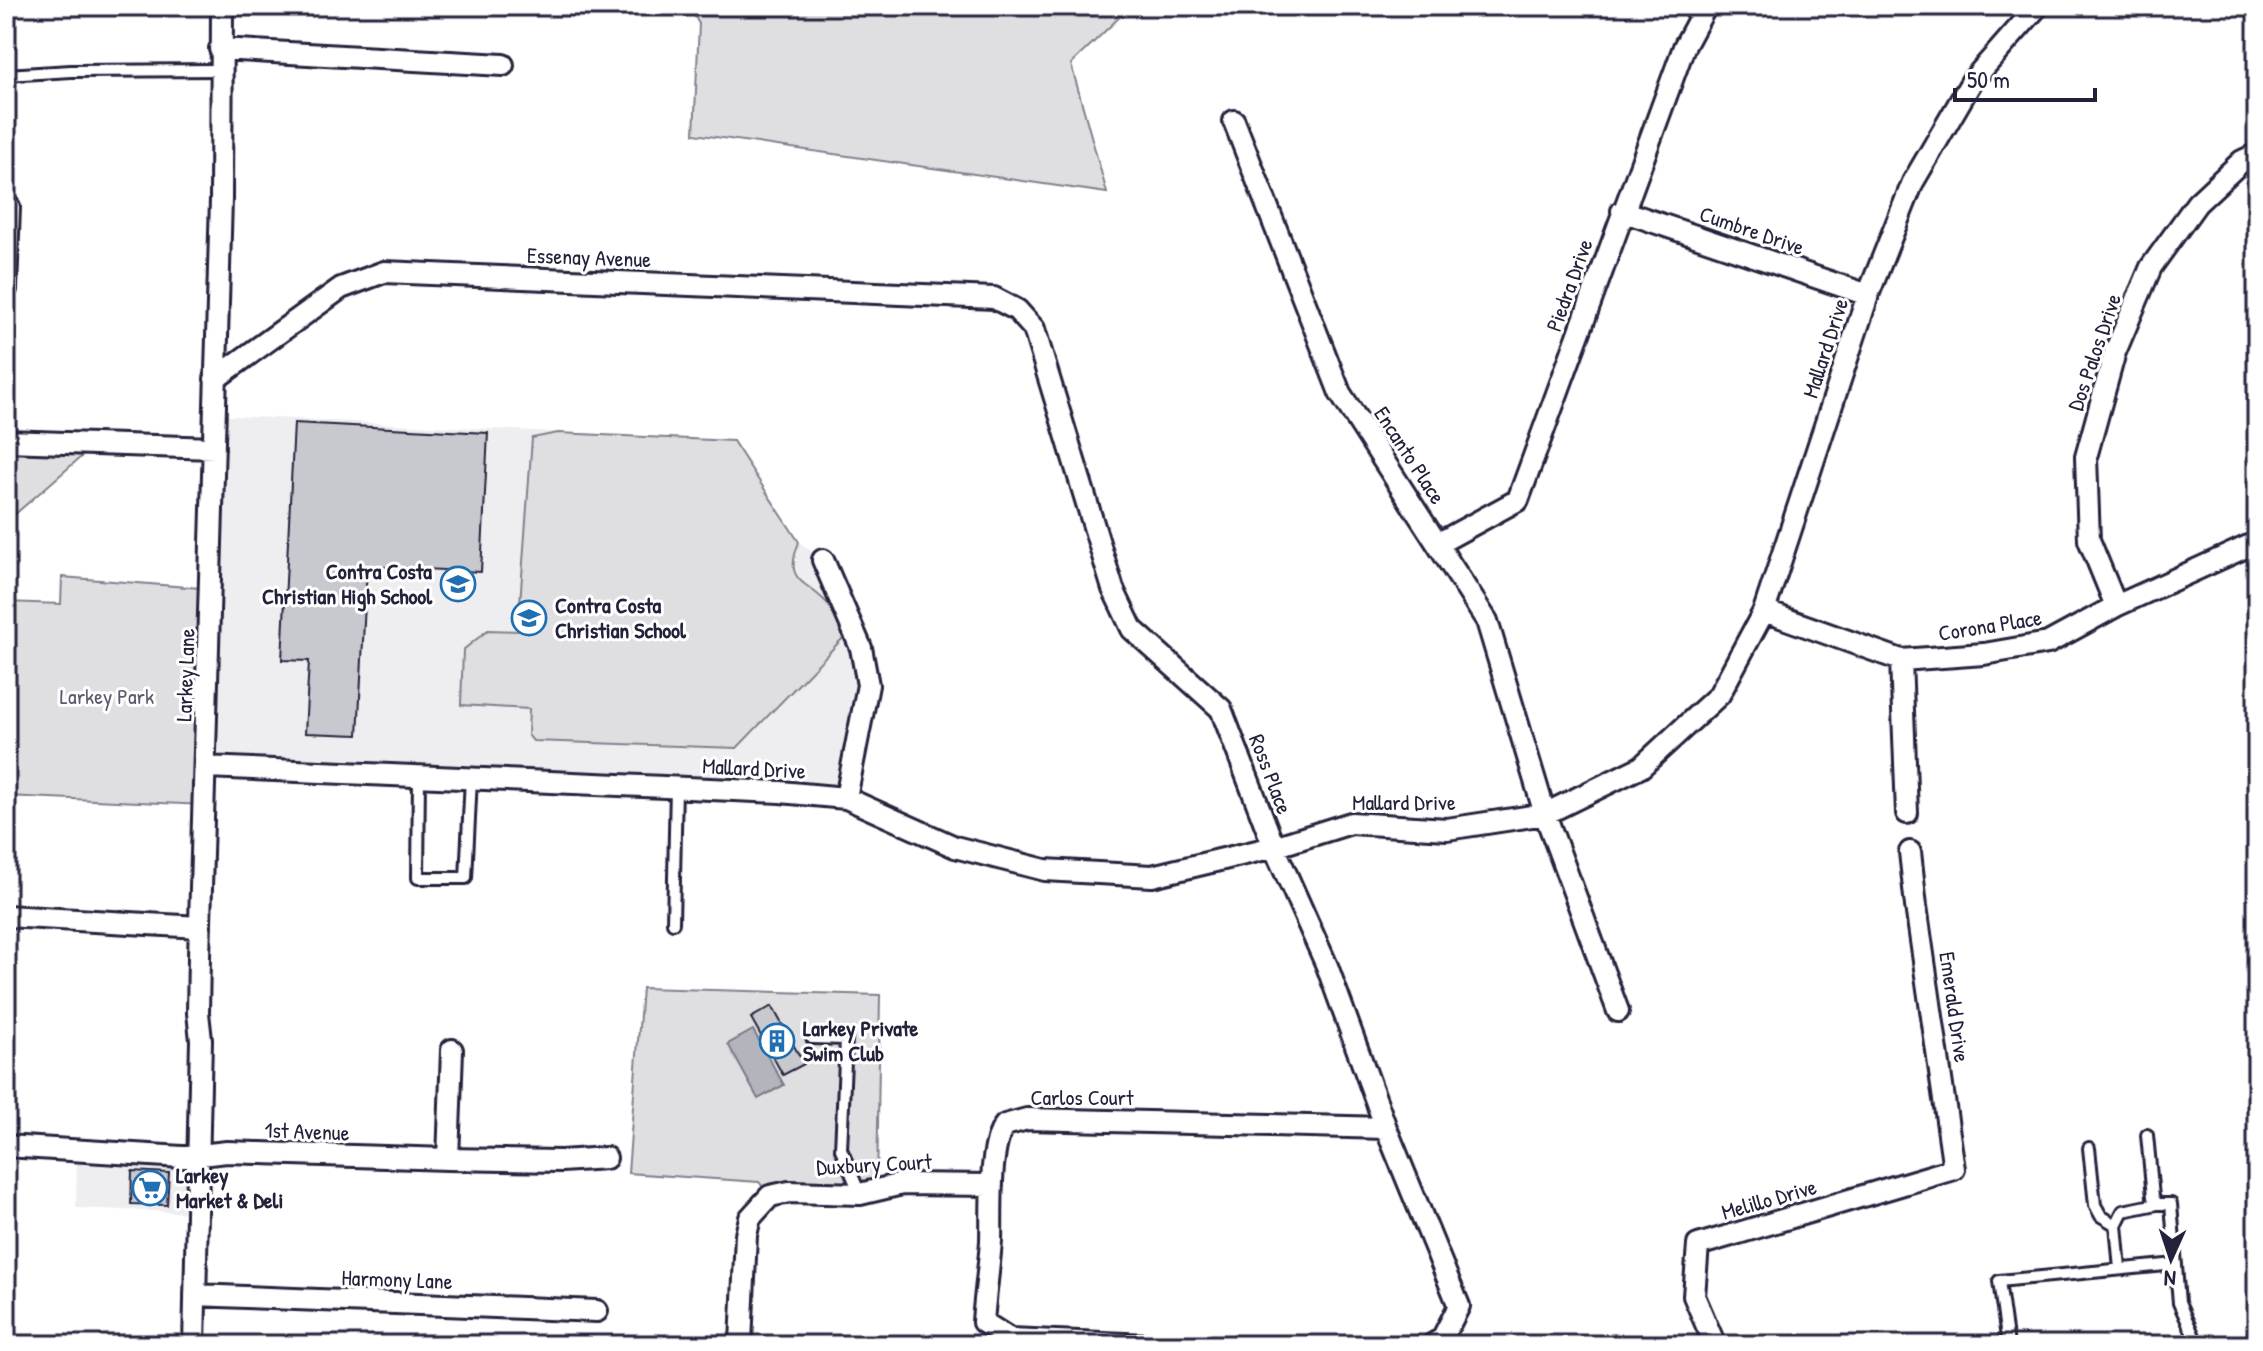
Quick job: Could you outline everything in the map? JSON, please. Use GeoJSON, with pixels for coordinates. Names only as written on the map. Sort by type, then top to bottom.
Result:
{"type":"FeatureCollection","features":[{"type":"Feature","properties":{"kind":"street","name":"Larkey Lane"},"geometry":{"type":"LineString","coordinates":[[194,1345],[200,1155],[200,927],[221,199],[222,6]]}},
{"type":"Feature","properties":{"kind":"street","name":"Piedra Drive"},"geometry":{"type":"LineString","coordinates":[[1439,543],[1518,500],[1684,47],[1706,6]]}},
{"type":"Feature","properties":{"kind":"street","name":"Mallard Drive"},"geometry":{"type":"LineString","coordinates":[[207,767],[676,787],[846,798],[955,847],[1045,870],[1152,876],[1274,847],[1351,823],[1447,829],[1545,814],[1641,767],[1719,695],[1764,611],[1868,295],[1913,182],[1972,81],[2038,6]]}},
{"type":"Feature","properties":{"kind":"street"},"geometry":{"type":"LineString","coordinates":[[220,60],[503,65]]}},
{"type":"Feature","properties":{"kind":"street","name":"Encanto Place"},"geometry":{"type":"LineString","coordinates":[[1234,121],[1340,393],[1487,621],[1545,814],[1618,1011]]}},
{"type":"Feature","properties":{"kind":"street","name":"Dos Palos Drive"},"geometry":{"type":"LineString","coordinates":[[2116,606],[2089,540],[2086,457],[2115,352],[2151,267],[2197,203],[2242,161],[2257,154]]}},
{"type":"Feature","properties":{"kind":"street"},"geometry":{"type":"LineString","coordinates":[[6,289],[9,207]]}},
{"type":"Feature","properties":{"kind":"street","name":"Cumbre Drive"},"geometry":{"type":"LineString","coordinates":[[1622,211],[1868,295]]}},
{"type":"Feature","properties":{"kind":"street","name":"Essenay Avenue"},"geometry":{"type":"LineString","coordinates":[[215,379],[341,288],[384,272],[994,298]]}},
{"type":"Feature","properties":{"kind":"street","name":"Ross Place"},"geometry":{"type":"LineString","coordinates":[[994,298],[1017,310],[1034,329],[1113,589],[1132,629],[1221,709],[1274,847],[1327,966],[1386,1128],[1459,1306],[1442,1339],[1432,1345]]}},
{"type":"Feature","properties":{"kind":"street"},"geometry":{"type":"LineString","coordinates":[[6,441],[214,448]]}},
{"type":"Feature","properties":{"kind":"street","name":"Corona Place"},"geometry":{"type":"LineString","coordinates":[[1764,611],[1901,660],[1984,654],[2048,643],[2116,606],[2257,542]]}},
{"type":"Feature","properties":{"kind":"street"},"geometry":{"type":"LineString","coordinates":[[823,560],[861,648],[868,685],[846,798]]}},
{"type":"Feature","properties":{"kind":"street"},"geometry":{"type":"LineString","coordinates":[[1901,660],[1907,813]]}},
{"type":"Feature","properties":{"kind":"street","name":"Emerald Drive"},"geometry":{"type":"LineString","coordinates":[[1910,852],[1954,1169]]}},
{"type":"Feature","properties":{"kind":"street"},"geometry":{"type":"LineString","coordinates":[[6,916],[200,927]]}},
{"type":"Feature","properties":{"kind":"street"},"geometry":{"type":"LineString","coordinates":[[448,1159],[452,1050]]}},
{"type":"Feature","properties":{"kind":"street","name":"Carlos Court"},"geometry":{"type":"LineString","coordinates":[[1149,1345],[1010,1339],[983,1322],[991,1244],[992,1185],[1000,1131],[1005,1125],[1027,1119],[1386,1128]]}},
{"type":"Feature","properties":{"kind":"street","name":"1st Avenue"},"geometry":{"type":"LineString","coordinates":[[6,1146],[182,1157],[227,1152],[561,1161],[606,1158]]}},
{"type":"Feature","properties":{"kind":"street","name":"Melillo Drive"},"geometry":{"type":"LineString","coordinates":[[1715,1345],[1694,1296],[1698,1245],[1954,1169]]}},
{"type":"Feature","properties":{"kind":"street","name":"Duxbury Court"},"geometry":{"type":"LineString","coordinates":[[741,1343],[746,1235],[750,1218],[770,1196],[789,1192],[860,1194],[902,1184],[992,1185]]}},
{"type":"Feature","properties":{"kind":"street","name":"Harmony Lane"},"geometry":{"type":"LineString","coordinates":[[195,1295],[597,1311]]}},
{"type":"Feature","properties":{"kind":"lane"},"geometry":{"type":"LineString","coordinates":[[6,75],[220,60]]}},
{"type":"Feature","properties":{"kind":"lane"},"geometry":{"type":"LineString","coordinates":[[419,776],[418,878],[466,878],[471,778]]}},
{"type":"Feature","properties":{"kind":"lane"},"geometry":{"type":"LineString","coordinates":[[673,923],[676,787]]}},
{"type":"Feature","properties":{"kind":"lane"},"geometry":{"type":"LineString","coordinates":[[812,1038],[846,1039],[841,1149],[860,1194]]}},
{"type":"Feature","properties":{"kind":"lane"},"geometry":{"type":"LineString","coordinates":[[2147,1135],[2153,1197],[2157,1204]]}},
{"type":"Feature","properties":{"kind":"lane"},"geometry":{"type":"LineString","coordinates":[[2089,1148],[2095,1205],[2101,1216],[2116,1225]]}},
{"type":"Feature","properties":{"kind":"lane"},"geometry":{"type":"LineString","coordinates":[[2120,1269],[2116,1225],[2123,1211],[2171,1204],[2179,1303],[2198,1345]]}},
{"type":"Feature","properties":{"kind":"lane"},"geometry":{"type":"LineString","coordinates":[[2008,1345],[1999,1281],[2176,1264]]}},
{"type":"Feature","properties":{"kind":"shaded area","name":"Contra Costa Christian School"},"geometry":{"type":"Polygon","coordinates":[[[215,415],[733,441],[799,542],[823,560],[868,685],[846,798],[207,767],[215,415]]]}},
{"type":"Feature","properties":{"kind":"shaded area"},"geometry":{"type":"Polygon","coordinates":[[[753,1030],[784,1085],[758,1099],[728,1044],[753,1030]]]}},
{"type":"Feature","properties":{"kind":"shaded area"},"geometry":{"type":"Polygon","coordinates":[[[77,1150],[200,1155],[198,1213],[76,1208],[77,1150]]]}},
{"type":"Feature","properties":{"kind":"green space"},"geometry":{"type":"Polygon","coordinates":[[[689,6],[1131,6],[1071,64],[1107,193],[694,134],[699,24],[689,6]]]}},
{"type":"Feature","properties":{"kind":"green space"},"geometry":{"type":"Polygon","coordinates":[[[558,433],[733,441],[799,542],[795,573],[830,607],[845,636],[737,748],[533,741],[528,735],[529,709],[461,705],[463,650],[488,630],[518,631],[532,438],[558,433]]]}},
{"type":"Feature","properties":{"kind":"green space"},"geometry":{"type":"Polygon","coordinates":[[[6,441],[96,444],[6,522],[6,441]]]}},
{"type":"Feature","properties":{"kind":"green space","name":"Larkey Park"},"geometry":{"type":"Polygon","coordinates":[[[62,577],[212,589],[205,805],[6,796],[6,602],[61,604],[62,577]]]}},
{"type":"Feature","properties":{"kind":"green space"},"geometry":{"type":"Polygon","coordinates":[[[642,988],[880,995],[877,1189],[770,1196],[759,1182],[628,1173],[642,988]]]}},
{"type":"Feature","properties":{"kind":"building"},"geometry":{"type":"Polygon","coordinates":[[[294,423],[488,433],[481,572],[367,566],[358,735],[305,733],[309,661],[282,660],[294,423]]]}},
{"type":"Feature","properties":{"kind":"building","name":"Larkey Private Swim Club"},"geometry":{"type":"Polygon","coordinates":[[[772,1006],[804,1064],[783,1075],[751,1018],[772,1006]]]}},
{"type":"Feature","properties":{"kind":"building"},"geometry":{"type":"Polygon","coordinates":[[[132,1171],[169,1173],[167,1205],[131,1204],[132,1171]]]}},
{"type":"Feature","properties":{"kind":"place","name":"Contra Costa Christian High School"},"geometry":{"type":"Point","coordinates":[458,584]}},
{"type":"Feature","properties":{"kind":"place","name":"Contra Costa Christian School"},"geometry":{"type":"Point","coordinates":[529,618]}},
{"type":"Feature","properties":{"kind":"place","name":"Larkey Private Swim Club"},"geometry":{"type":"Point","coordinates":[777,1041]}},
{"type":"Feature","properties":{"kind":"place","name":"Larkey Market & Deli"},"geometry":{"type":"Point","coordinates":[150,1188]}}]}
